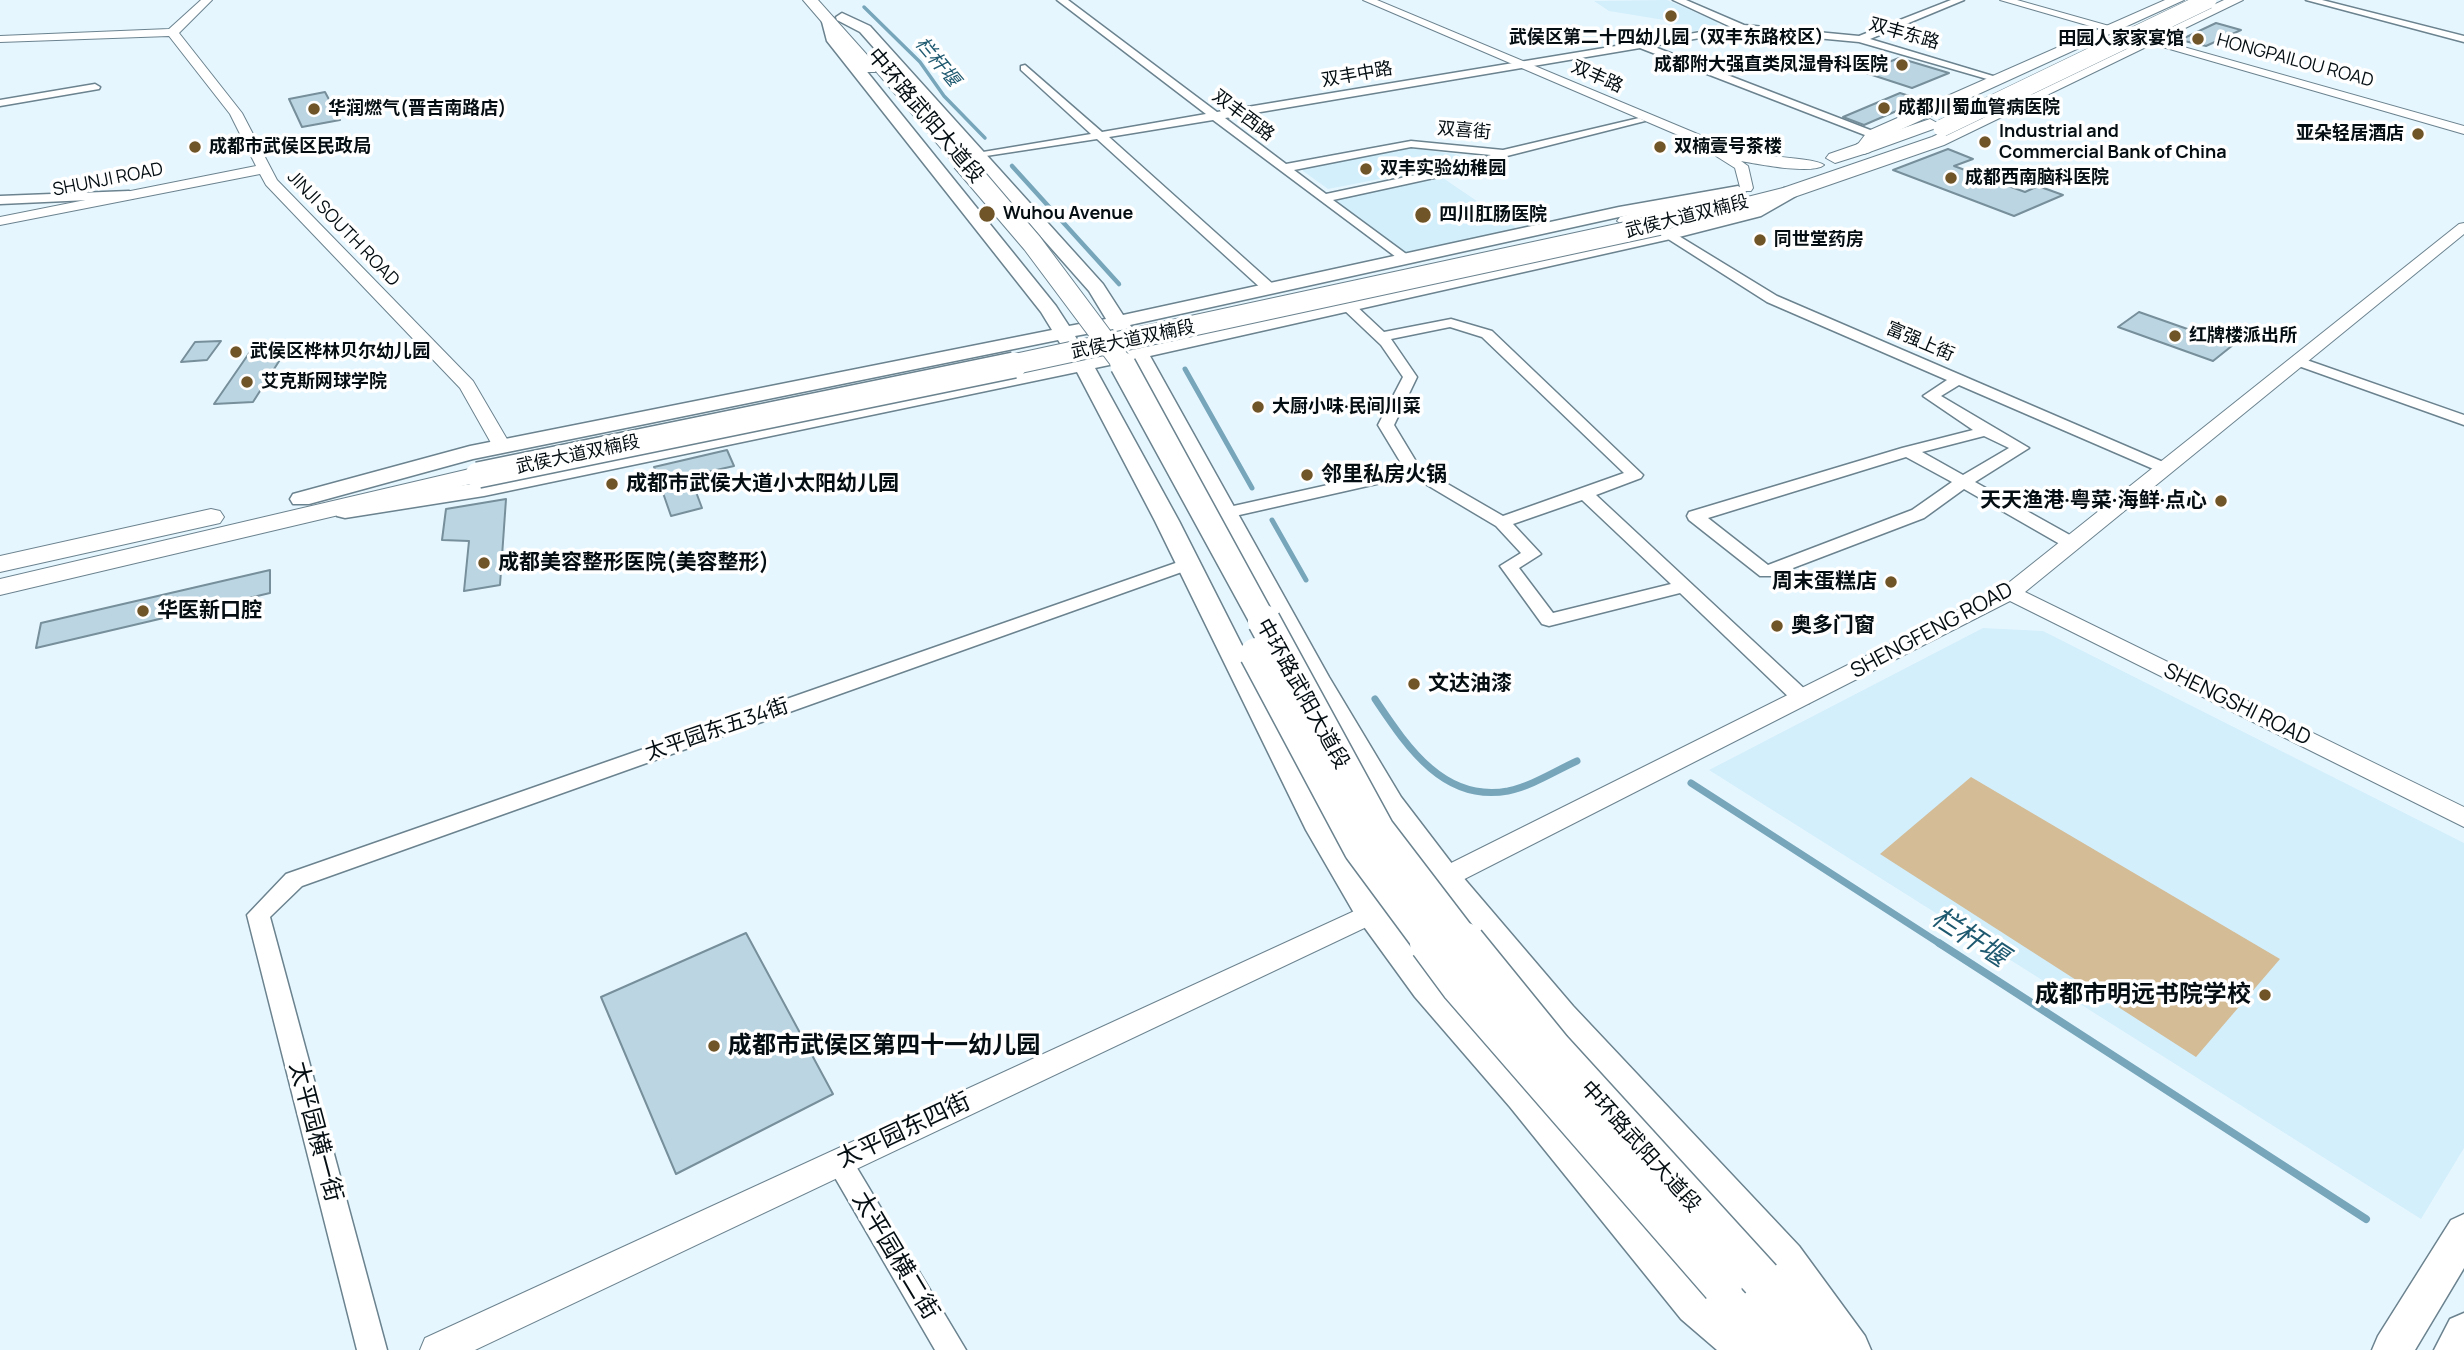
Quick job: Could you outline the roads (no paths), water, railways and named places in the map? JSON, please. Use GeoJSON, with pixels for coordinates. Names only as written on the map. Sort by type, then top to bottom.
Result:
{"type":"FeatureCollection","features":[{"type":"Feature","properties":{"kind":"highway"},"geometry":{"type":"LineString","coordinates":[[1883,160],[1936,126],[2191,0]]}},
{"type":"Feature","properties":{"kind":"highway"},"geometry":{"type":"LineString","coordinates":[[1869,141],[1936,126],[2208,0]]}},
{"type":"Feature","properties":{"kind":"main road","name":"武侯大道双楠段"},"geometry":{"type":"LineString","coordinates":[[0,587],[277,522],[478,469],[1072,347],[1627,221],[1817,165],[1998,79],[2177,0]]}},
{"type":"Feature","properties":{"kind":"main road"},"geometry":{"type":"LineString","coordinates":[[301,499],[502,446],[1072,347],[1138,353],[1664,230],[1755,212],[1790,192],[1938,141],[2236,0]]}},
{"type":"Feature","properties":{"kind":"main road"},"geometry":{"type":"LineString","coordinates":[[826,9],[865,29],[1097,288],[1138,353],[1316,677],[1391,804],[1445,877],[1560,1016],[1786,1259],[1851,1350]]}},
{"type":"Feature","properties":{"kind":"main road"},"geometry":{"type":"LineString","coordinates":[[826,9],[832,38],[1049,310],[1072,347],[1187,564],[1321,830],[1372,914],[1427,988],[1522,1096],[1695,1306],[1748,1350]]}},
{"type":"Feature","properties":{"kind":"main road","name":"中环路武阳大道段"},"geometry":{"type":"LineString","coordinates":[[826,9],[1032,243],[1118,355],[1378,830],[1434,906],[1741,1282],[1779,1350]]}},
{"type":"Feature","properties":{"kind":"main road","name":"中环路武阳大道段"},"geometry":{"type":"LineString","coordinates":[[876,67],[1013,241],[1100,359],[1360,849],[1461,985],[1741,1282],[1828,1350]]}},
{"type":"Feature","properties":{"kind":"main road"},"geometry":{"type":"LineString","coordinates":[[277,522],[484,489],[1072,347],[1118,322],[1619,212],[1742,189]]}},
{"type":"Feature","properties":{"kind":"main road","name":"武侯大道双楠段"},"geometry":{"type":"LineString","coordinates":[[0,564],[301,499],[478,469],[1134,340],[1664,230]]}},
{"type":"Feature","properties":{"kind":"main road"},"geometry":{"type":"LineString","coordinates":[[2392,1350],[2464,1232]]}},
{"type":"Feature","properties":{"kind":"main road"},"geometry":{"type":"LineString","coordinates":[[2454,1350],[2464,1333]]}},
{"type":"Feature","properties":{"kind":"street"},"geometry":{"type":"LineString","coordinates":[[0,39],[172,32],[207,0]]}},
{"type":"Feature","properties":{"kind":"street","name":"双丰西路"},"geometry":{"type":"LineString","coordinates":[[1062,0],[1404,259]]}},
{"type":"Feature","properties":{"kind":"street","name":"双丰路"},"geometry":{"type":"LineString","coordinates":[[1356,0],[1739,156],[1770,162],[1817,165]]}},
{"type":"Feature","properties":{"kind":"street","name":"双丰路"},"geometry":{"type":"LineString","coordinates":[[1368,0],[1639,121],[1731,159],[1741,166],[1742,189]]}},
{"type":"Feature","properties":{"kind":"street","name":"双丰东路"},"geometry":{"type":"LineString","coordinates":[[1678,0],[1742,28],[1860,39],[1998,79]]}},
{"type":"Feature","properties":{"kind":"street"},"geometry":{"type":"LineString","coordinates":[[1860,39],[1959,0]]}},
{"type":"Feature","properties":{"kind":"street"},"geometry":{"type":"LineString","coordinates":[[2005,0],[2115,29]]}},
{"type":"Feature","properties":{"kind":"street"},"geometry":{"type":"LineString","coordinates":[[2019,0],[2115,29]]}},
{"type":"Feature","properties":{"kind":"street"},"geometry":{"type":"LineString","coordinates":[[2311,0],[2464,39]]}},
{"type":"Feature","properties":{"kind":"street","name":"双丰中路"},"geometry":{"type":"LineString","coordinates":[[977,156],[1742,28]]}},
{"type":"Feature","properties":{"kind":"street","name":"HONGPAILOU ROAD"},"geometry":{"type":"LineString","coordinates":[[2115,29],[2213,61],[2464,127]]}},
{"type":"Feature","properties":{"kind":"street","name":"JINJI SOUTH ROAD"},"geometry":{"type":"LineString","coordinates":[[172,32],[236,113],[271,182],[467,384],[502,446]]}},
{"type":"Feature","properties":{"kind":"street"},"geometry":{"type":"LineString","coordinates":[[1640,45],[1869,141]]}},
{"type":"Feature","properties":{"kind":"street"},"geometry":{"type":"LineString","coordinates":[[1025,68],[1269,288]]}},
{"type":"Feature","properties":{"kind":"street"},"geometry":{"type":"LineString","coordinates":[[0,103],[95,87]]}},
{"type":"Feature","properties":{"kind":"street","name":"双喜街"},"geometry":{"type":"LineString","coordinates":[[1284,168],[1411,144],[1503,152],[1639,121]]}},
{"type":"Feature","properties":{"kind":"street"},"geometry":{"type":"LineString","coordinates":[[1324,198],[1485,164],[1503,152]]}},
{"type":"Feature","properties":{"kind":"street","name":"SHUNJI ROAD"},"geometry":{"type":"LineString","coordinates":[[0,221],[264,169]]}},
{"type":"Feature","properties":{"kind":"street"},"geometry":{"type":"LineString","coordinates":[[0,200],[129,195]]}},
{"type":"Feature","properties":{"kind":"street","name":"SHENGFENG ROAD"},"geometry":{"type":"LineString","coordinates":[[1372,914],[2010,593],[2464,228]]}},
{"type":"Feature","properties":{"kind":"street","name":"富强上街"},"geometry":{"type":"LineString","coordinates":[[1664,230],[1772,299],[2164,468]]}},
{"type":"Feature","properties":{"kind":"street"},"geometry":{"type":"LineString","coordinates":[[1348,306],[1381,337],[1410,377],[1386,425],[1414,471],[1502,522],[1532,554],[1509,566],[1549,620],[1686,586]]}},
{"type":"Feature","properties":{"kind":"street"},"geometry":{"type":"LineString","coordinates":[[1381,337],[1451,323],[1487,334],[1635,475],[1502,522]]}},
{"type":"Feature","properties":{"kind":"street"},"geometry":{"type":"LineString","coordinates":[[2298,361],[2464,420]]}},
{"type":"Feature","properties":{"kind":"street"},"geometry":{"type":"LineString","coordinates":[[1958,379],[1931,396],[1986,431],[2021,449],[1964,482],[1919,514],[1766,572],[1695,516],[1908,451],[1986,431]]}},
{"type":"Feature","properties":{"kind":"street"},"geometry":{"type":"LineString","coordinates":[[1908,451],[2071,543]]}},
{"type":"Feature","properties":{"kind":"street"},"geometry":{"type":"LineString","coordinates":[[1226,513],[1414,471]]}},
{"type":"Feature","properties":{"kind":"street"},"geometry":{"type":"LineString","coordinates":[[1585,493],[1802,698]]}},
{"type":"Feature","properties":{"kind":"street","name":"太平园东五34街"},"geometry":{"type":"LineString","coordinates":[[258,915],[294,880],[1187,564]]}},
{"type":"Feature","properties":{"kind":"street","name":"SHENGSHI ROAD"},"geometry":{"type":"LineString","coordinates":[[2010,593],[2464,818]]}},
{"type":"Feature","properties":{"kind":"street","name":"太平园东四街"},"geometry":{"type":"LineString","coordinates":[[437,1350],[1372,914]]}},
{"type":"Feature","properties":{"kind":"street","name":"太平园横一街"},"geometry":{"type":"LineString","coordinates":[[258,915],[373,1350]]}},
{"type":"Feature","properties":{"kind":"street","name":"太平园横二街"},"geometry":{"type":"LineString","coordinates":[[839,1161],[951,1350]]}},
{"type":"Feature","properties":{"kind":"waterway","name":"栏杆堰"},"geometry":{"type":"LineString","coordinates":[[864,7],[920,62],[944,96],[985,138]]}},
{"type":"Feature","properties":{"kind":"waterway","name":"栏杆堰"},"geometry":{"type":"LineString","coordinates":[[1012,166],[1119,284]]}},
{"type":"Feature","properties":{"kind":"waterway","name":"栏杆堰"},"geometry":{"type":"LineString","coordinates":[[1185,369],[1252,488]]}},
{"type":"Feature","properties":{"kind":"waterway","name":"栏杆堰"},"geometry":{"type":"LineString","coordinates":[[1272,520],[1306,580]]}},
{"type":"Feature","properties":{"kind":"waterway","name":"栏杆堰"},"geometry":{"type":"LineString","coordinates":[[1375,699],[1400,734],[1429,767],[1464,788],[1485,792],[1517,789],[1577,761]]}},
{"type":"Feature","properties":{"kind":"waterway","name":"栏杆堰"},"geometry":{"type":"LineString","coordinates":[[1691,783],[1942,945]]}},
{"type":"Feature","properties":{"kind":"waterway","name":"栏杆堰"},"geometry":{"type":"LineString","coordinates":[[1939,943],[2366,1219]]}},
{"type":"Feature","properties":{"kind":"place","name":"武侯区第二十四幼儿园（双丰东路校区）"},"geometry":{"type":"Point","coordinates":[1671,16]}},
{"type":"Feature","properties":{"kind":"place","name":"田园人家家宴馆"},"geometry":{"type":"Point","coordinates":[2198,39]}},
{"type":"Feature","properties":{"kind":"place","name":"成都附大强直类凤湿骨科医院"},"geometry":{"type":"Point","coordinates":[1902,65]}},
{"type":"Feature","properties":{"kind":"place","name":"成都川蜀血管病医院"},"geometry":{"type":"Point","coordinates":[1884,108]}},
{"type":"Feature","properties":{"kind":"place","name":"华润燃气(晋吉南路店)"},"geometry":{"type":"Point","coordinates":[314,109]}},
{"type":"Feature","properties":{"kind":"place","name":"亚朵轻居酒店"},"geometry":{"type":"Point","coordinates":[2418,134]}},
{"type":"Feature","properties":{"kind":"place","name":"Industrial and Commercial Bank of China"},"geometry":{"type":"Point","coordinates":[1985,142]}},
{"type":"Feature","properties":{"kind":"place","name":"成都市武侯区民政局"},"geometry":{"type":"Point","coordinates":[195,147]}},
{"type":"Feature","properties":{"kind":"place","name":"双楠壹号茶楼"},"geometry":{"type":"Point","coordinates":[1660,147]}},
{"type":"Feature","properties":{"kind":"place","name":"双丰实验幼稚园"},"geometry":{"type":"Point","coordinates":[1366,169]}},
{"type":"Feature","properties":{"kind":"place","name":"成都西南脑科医院"},"geometry":{"type":"Point","coordinates":[1951,178]}},
{"type":"Feature","properties":{"kind":"place","name":"Wuhou Avenue"},"geometry":{"type":"Point","coordinates":[987,214]}},
{"type":"Feature","properties":{"kind":"place","name":"四川肛肠医院"},"geometry":{"type":"Point","coordinates":[1423,215]}},
{"type":"Feature","properties":{"kind":"place","name":"同世堂药房"},"geometry":{"type":"Point","coordinates":[1760,240]}},
{"type":"Feature","properties":{"kind":"place","name":"红牌楼派出所"},"geometry":{"type":"Point","coordinates":[2175,336]}},
{"type":"Feature","properties":{"kind":"place","name":"武侯区桦林贝尔幼儿园"},"geometry":{"type":"Point","coordinates":[236,352]}},
{"type":"Feature","properties":{"kind":"place","name":"艾克斯网球学院"},"geometry":{"type":"Point","coordinates":[247,382]}},
{"type":"Feature","properties":{"kind":"place","name":"大厨小味·民间川菜"},"geometry":{"type":"Point","coordinates":[1258,407]}},
{"type":"Feature","properties":{"kind":"place","name":"邻里私房火锅"},"geometry":{"type":"Point","coordinates":[1307,475]}},
{"type":"Feature","properties":{"kind":"place","name":"成都市武侯大道小太阳幼儿园"},"geometry":{"type":"Point","coordinates":[612,484]}},
{"type":"Feature","properties":{"kind":"place","name":"天天渔港·粤菜·海鲜·点心"},"geometry":{"type":"Point","coordinates":[2221,501]}},
{"type":"Feature","properties":{"kind":"place","name":"成都美容整形医院(美容整形)"},"geometry":{"type":"Point","coordinates":[484,563]}},
{"type":"Feature","properties":{"kind":"place","name":"周末蛋糕店"},"geometry":{"type":"Point","coordinates":[1891,582]}},
{"type":"Feature","properties":{"kind":"place","name":"华医新口腔"},"geometry":{"type":"Point","coordinates":[143,611]}},
{"type":"Feature","properties":{"kind":"place","name":"奥多门窗"},"geometry":{"type":"Point","coordinates":[1777,626]}},
{"type":"Feature","properties":{"kind":"place","name":"文达油漆"},"geometry":{"type":"Point","coordinates":[1414,684]}},
{"type":"Feature","properties":{"kind":"place","name":"成都市明远书院学校"},"geometry":{"type":"Point","coordinates":[2265,995]}},
{"type":"Feature","properties":{"kind":"place","name":"成都市武侯区第四十一幼儿园"},"geometry":{"type":"Point","coordinates":[714,1046]}}]}
